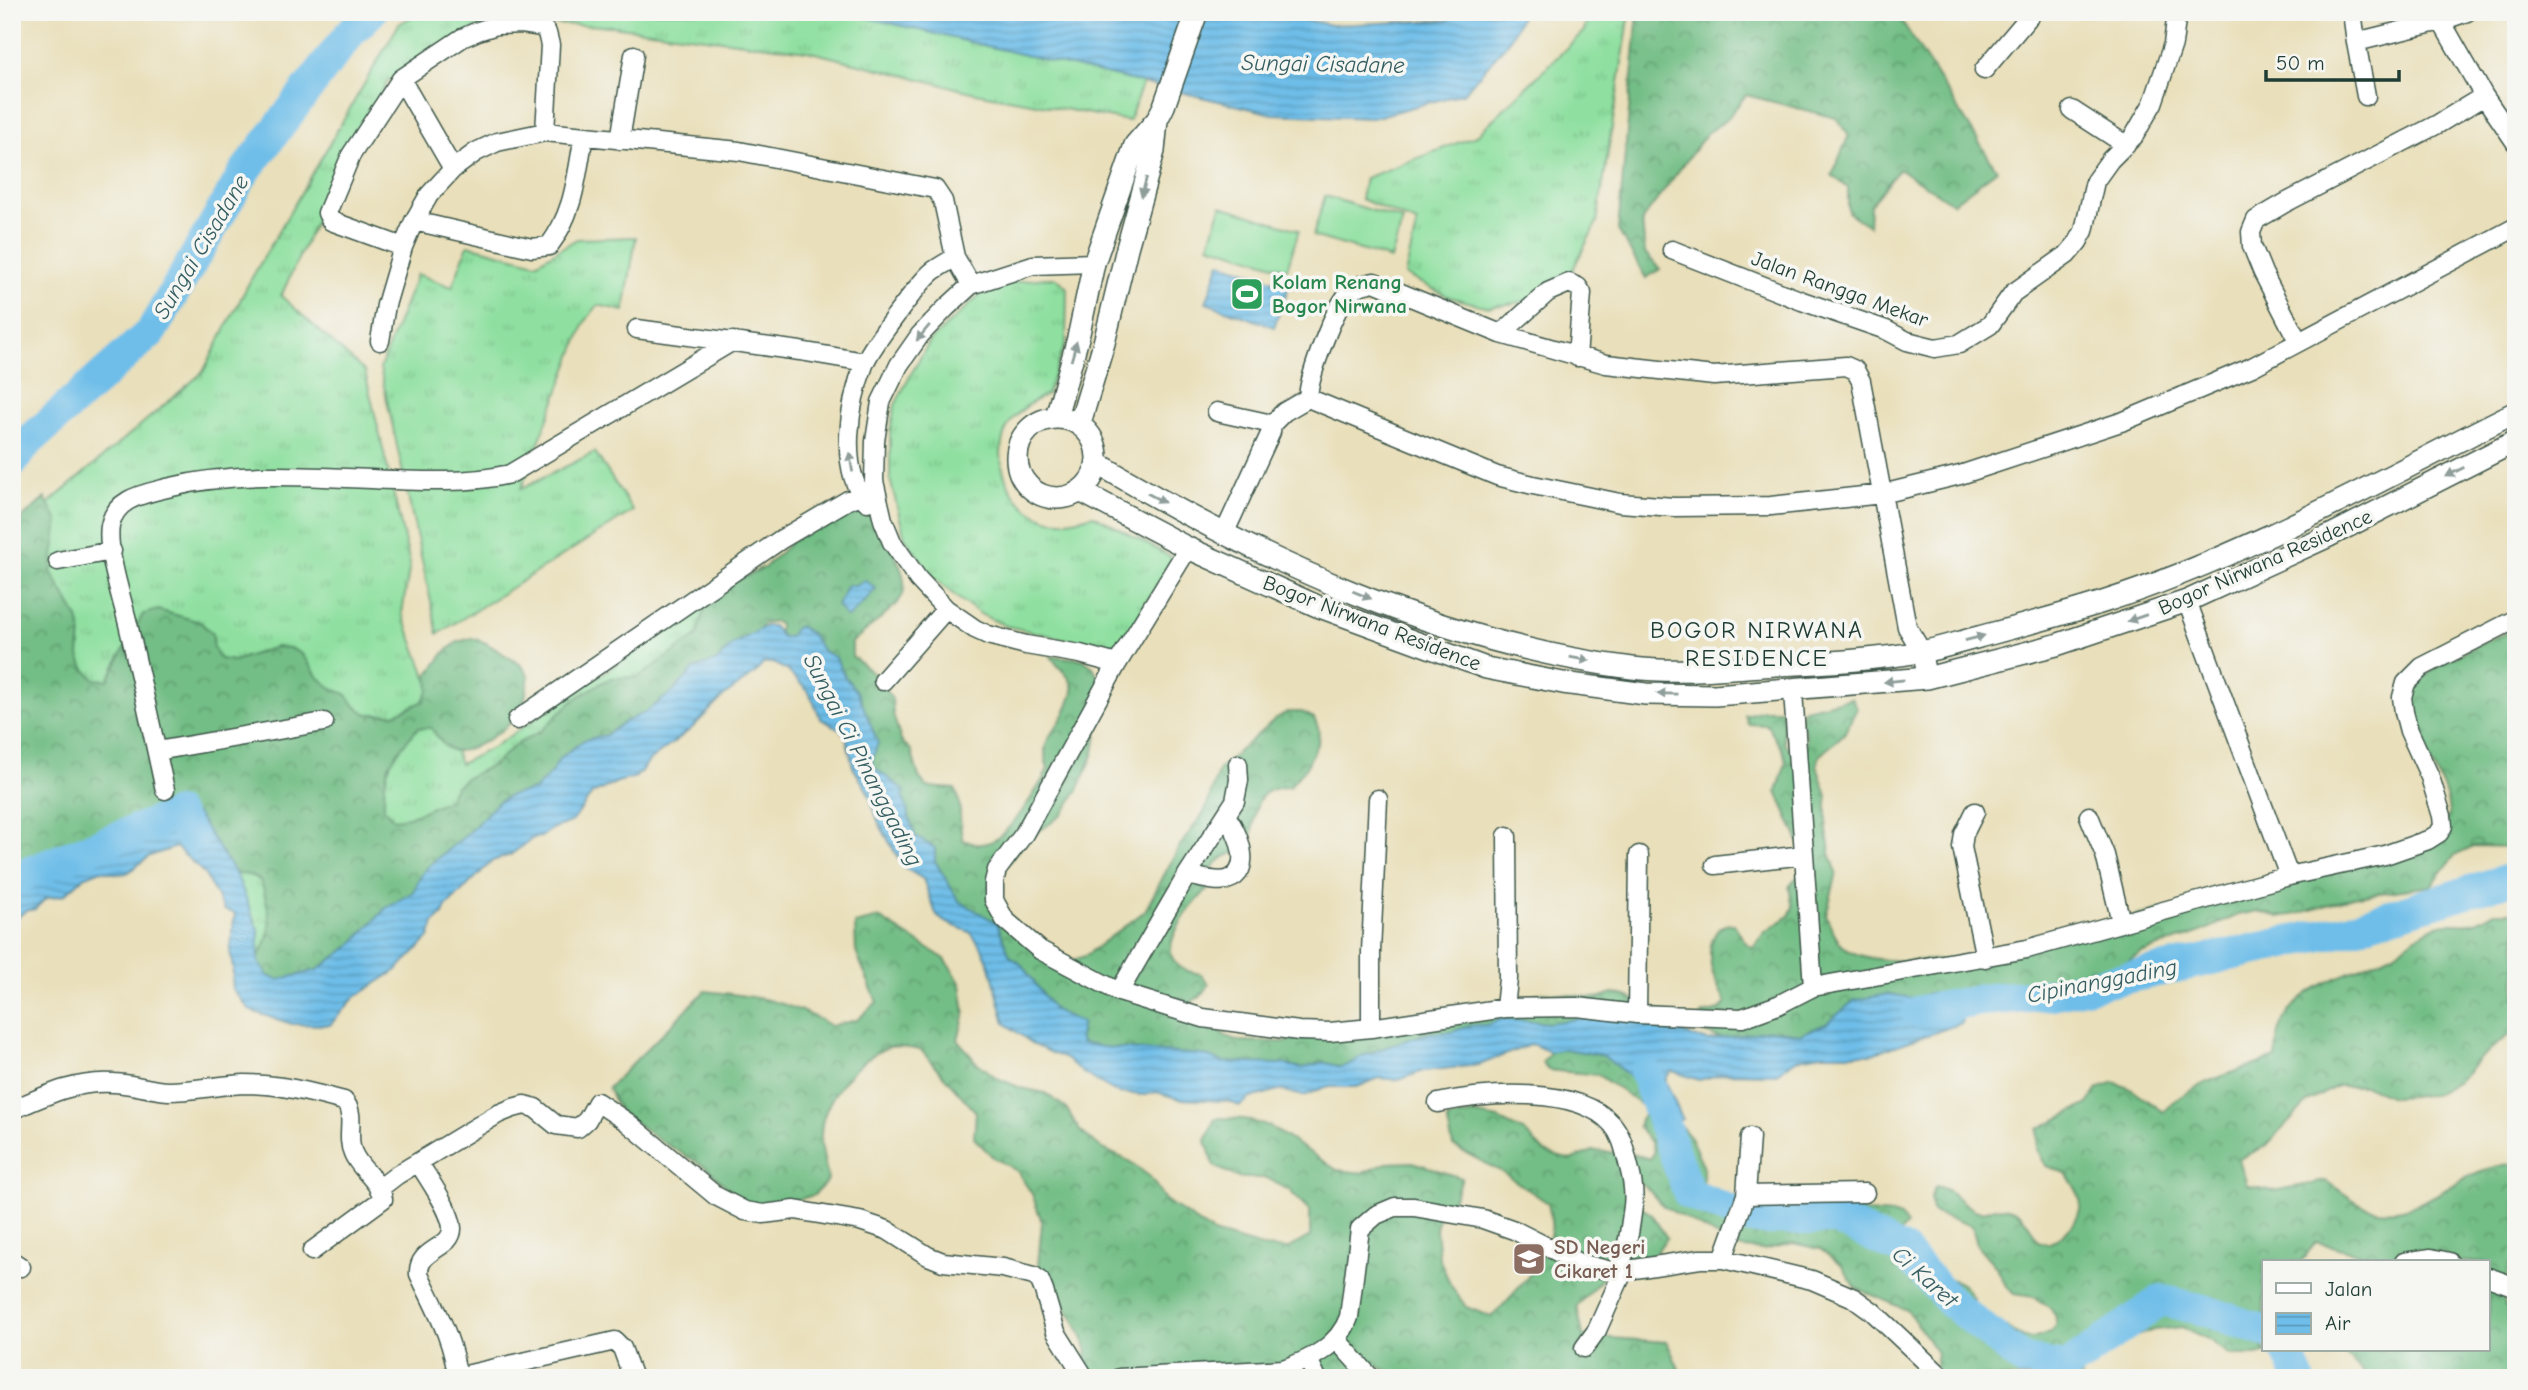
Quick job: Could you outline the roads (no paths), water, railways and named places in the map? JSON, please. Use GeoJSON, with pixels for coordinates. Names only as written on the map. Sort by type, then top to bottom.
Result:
{"type":"FeatureCollection","features":[{"type":"Feature","properties":{"kind":"street"},"geometry":{"type":"LineString","coordinates":[[1080,423],[1104,343],[1154,151],[1160,113],[1197,12]]}},
{"type":"Feature","properties":{"kind":"street"},"geometry":{"type":"LineString","coordinates":[[1984,70],[2025,25],[2033,12]]}},
{"type":"Feature","properties":{"kind":"street","name":"Jalan Rangga Mekar"},"geometry":{"type":"LineString","coordinates":[[1672,250],[1802,301],[1886,330],[1907,341],[1935,348],[1959,344],[1990,325],[2013,293],[2067,255],[2078,242],[2084,231],[2095,181],[2144,121],[2153,103],[2173,44],[2176,12]]}},
{"type":"Feature","properties":{"kind":"street"},"geometry":{"type":"LineString","coordinates":[[2352,12],[2366,96]]}},
{"type":"Feature","properties":{"kind":"street"},"geometry":{"type":"LineString","coordinates":[[2356,43],[2467,12]]}},
{"type":"Feature","properties":{"kind":"street"},"geometry":{"type":"LineString","coordinates":[[2441,21],[2484,96],[2514,137]]}},
{"type":"Feature","properties":{"kind":"street"},"geometry":{"type":"LineString","coordinates":[[403,247],[331,221],[327,213],[351,155],[401,79],[462,38],[478,31],[497,25],[522,24],[542,27],[547,33],[550,45],[545,132]]}},
{"type":"Feature","properties":{"kind":"street"},"geometry":{"type":"LineString","coordinates":[[620,141],[634,55]]}},
{"type":"Feature","properties":{"kind":"street"},"geometry":{"type":"LineString","coordinates":[[401,79],[453,169]]}},
{"type":"Feature","properties":{"kind":"street"},"geometry":{"type":"LineString","coordinates":[[2298,341],[2263,274],[2252,246],[2251,232],[2256,220],[2438,124],[2484,96]]}},
{"type":"Feature","properties":{"kind":"street"},"geometry":{"type":"LineString","coordinates":[[2072,110],[2126,145]]}},
{"type":"Feature","properties":{"kind":"street"},"geometry":{"type":"LineString","coordinates":[[1056,417],[1078,338],[1094,263],[1135,145],[1160,113]]}},
{"type":"Feature","properties":{"kind":"street"},"geometry":{"type":"LineString","coordinates":[[380,341],[386,305],[403,247],[429,195],[453,169],[475,152],[497,142],[545,132],[739,151],[935,189],[946,209],[955,257],[971,285]]}},
{"type":"Feature","properties":{"kind":"street"},"geometry":{"type":"LineString","coordinates":[[414,221],[532,248],[549,246],[564,225],[569,212],[584,136]]}},
{"type":"Feature","properties":{"kind":"street"},"geometry":{"type":"LineString","coordinates":[[1308,398],[1497,476],[1620,503],[1674,507],[1771,506],[1882,494],[2002,463],[2124,421],[2252,367],[2516,227]]}},
{"type":"Feature","properties":{"kind":"street"},"geometry":{"type":"LineString","coordinates":[[955,257],[931,273],[865,362],[853,408],[849,466],[867,492],[898,551],[918,579],[946,609],[988,635],[1117,664]]}},
{"type":"Feature","properties":{"kind":"street"},"geometry":{"type":"LineString","coordinates":[[517,720],[753,558],[867,492],[874,481],[875,441],[881,402],[899,365],[920,335],[971,285],[1033,265],[1094,263]]}},
{"type":"Feature","properties":{"kind":"street"},"geometry":{"type":"LineString","coordinates":[[1308,398],[1308,383],[1337,313],[1348,294],[1359,285],[1374,282],[1501,334],[1577,357],[1647,370],[1714,376],[1796,368],[1846,366],[1855,370],[1861,381],[1908,627],[1923,652],[1927,678]]}},
{"type":"Feature","properties":{"kind":"street"},"geometry":{"type":"LineString","coordinates":[[1501,334],[1548,292],[1569,284],[1578,287],[1582,293],[1577,357]]}},
{"type":"Feature","properties":{"kind":"street"},"geometry":{"type":"LineString","coordinates":[[637,328],[865,362]]}},
{"type":"Feature","properties":{"kind":"street"},"geometry":{"type":"LineString","coordinates":[[165,790],[109,528],[114,512],[132,496],[189,482],[260,475],[445,481],[483,480],[510,474],[733,341]]}},
{"type":"Feature","properties":{"kind":"street"},"geometry":{"type":"LineString","coordinates":[[1224,534],[1272,424],[1284,412],[1308,398]]}},
{"type":"Feature","properties":{"kind":"street"},"geometry":{"type":"LineString","coordinates":[[1217,412],[1272,424]]}},
{"type":"Feature","properties":{"kind":"street","name":"Bogor Nirwana Residence"},"geometry":{"type":"LineString","coordinates":[[1097,464],[1224,534],[1309,574],[1495,641],[1635,668],[1697,670],[1851,660],[1923,652],[2104,602],[2234,550],[2516,412]]}},
{"type":"Feature","properties":{"kind":"street"},"geometry":{"type":"LineString","coordinates":[[1056,417],[1080,423],[1094,441],[1097,464],[1094,475],[1080,491],[1067,497],[1052,498],[1038,493],[1026,484],[1019,471],[1017,456],[1021,441],[1029,429],[1041,420],[1056,417]]}},
{"type":"Feature","properties":{"kind":"street","name":"Bogor Nirwana Residence"},"geometry":{"type":"LineString","coordinates":[[1080,491],[1188,548],[1317,606],[1486,668],[1563,683],[1646,694],[1715,695],[1793,691],[1927,678],[2056,645],[2188,601],[2329,536],[2516,441]]}},
{"type":"Feature","properties":{"kind":"street"},"geometry":{"type":"LineString","coordinates":[[2319,510],[2329,536]]}},
{"type":"Feature","properties":{"kind":"street"},"geometry":{"type":"LineString","coordinates":[[1188,548],[1117,664],[1024,834],[997,870],[994,900],[1005,920],[1040,950],[1119,992],[1203,1018],[1275,1028],[1331,1032],[1505,1008],[1577,1007],[1637,1014],[1742,1018],[1778,1005],[1813,987],[2027,949],[2289,876],[2385,855],[2428,840],[2439,833],[2443,826],[2430,777],[2409,731],[2404,712],[2402,697],[2406,683],[2422,667],[2516,619]]}},
{"type":"Feature","properties":{"kind":"street"},"geometry":{"type":"LineString","coordinates":[[58,561],[112,551]]}},
{"type":"Feature","properties":{"kind":"street"},"geometry":{"type":"LineString","coordinates":[[2188,601],[2289,876]]}},
{"type":"Feature","properties":{"kind":"street"},"geometry":{"type":"LineString","coordinates":[[883,681],[946,609]]}},
{"type":"Feature","properties":{"kind":"street"},"geometry":{"type":"LineString","coordinates":[[1486,668],[1495,641]]}},
{"type":"Feature","properties":{"kind":"street"},"geometry":{"type":"LineString","coordinates":[[1793,691],[1813,987]]}},
{"type":"Feature","properties":{"kind":"street"},"geometry":{"type":"LineString","coordinates":[[157,751],[324,722]]}},
{"type":"Feature","properties":{"kind":"street"},"geometry":{"type":"LineString","coordinates":[[1119,992],[1187,875],[1227,817],[1238,792],[1238,764]]}},
{"type":"Feature","properties":{"kind":"street"},"geometry":{"type":"LineString","coordinates":[[1371,1028],[1370,984],[1378,799]]}},
{"type":"Feature","properties":{"kind":"street"},"geometry":{"type":"LineString","coordinates":[[1975,812],[1964,834],[1962,847],[1985,958]]}},
{"type":"Feature","properties":{"kind":"street"},"geometry":{"type":"LineString","coordinates":[[2089,816],[2105,855],[2121,922]]}},
{"type":"Feature","properties":{"kind":"street"},"geometry":{"type":"LineString","coordinates":[[1187,875],[1226,880],[1237,874],[1241,866],[1240,845],[1237,831],[1227,817]]}},
{"type":"Feature","properties":{"kind":"street"},"geometry":{"type":"LineString","coordinates":[[1505,1008],[1507,836]]}},
{"type":"Feature","properties":{"kind":"street"},"geometry":{"type":"LineString","coordinates":[[1637,1014],[1639,855]]}},
{"type":"Feature","properties":{"kind":"street"},"geometry":{"type":"LineString","coordinates":[[1714,865],[1804,855]]}},
{"type":"Feature","properties":{"kind":"street"},"geometry":{"type":"LineString","coordinates":[[12,1110],[71,1086],[91,1083],[118,1083],[142,1089],[170,1091],[242,1084],[289,1086],[344,1101],[351,1114],[349,1141],[353,1155],[380,1188],[382,1201],[312,1251]]}},
{"type":"Feature","properties":{"kind":"street"},"geometry":{"type":"LineString","coordinates":[[1438,1103],[1484,1096],[1541,1095],[1574,1102],[1612,1124],[1622,1140],[1634,1191],[1630,1229],[1622,1263],[1597,1330],[1584,1348]]}},
{"type":"Feature","properties":{"kind":"street"},"geometry":{"type":"LineString","coordinates":[[380,1188],[397,1174],[498,1114],[513,1108],[524,1105],[535,1108],[556,1125],[578,1128],[587,1120],[597,1102],[626,1122],[716,1196],[745,1211],[763,1214],[795,1210],[860,1221],[887,1230],[928,1256],[943,1262],[1003,1268],[1034,1276],[1044,1291],[1056,1332],[1085,1378]]}},
{"type":"Feature","properties":{"kind":"street"},"geometry":{"type":"LineString","coordinates":[[1723,1259],[1745,1198],[1750,1138]]}},
{"type":"Feature","properties":{"kind":"street"},"geometry":{"type":"LineString","coordinates":[[419,1163],[448,1216],[452,1229],[448,1239],[423,1258],[418,1266],[419,1274],[452,1346],[457,1377],[615,1341],[622,1348],[633,1378]]}},
{"type":"Feature","properties":{"kind":"street"},"geometry":{"type":"LineString","coordinates":[[1745,1198],[1865,1193]]}},
{"type":"Feature","properties":{"kind":"street"},"geometry":{"type":"LineString","coordinates":[[1119,1378],[1283,1369],[1308,1359],[1336,1339],[1346,1326],[1360,1229],[1376,1215],[1395,1207],[1431,1209],[1483,1219],[1514,1230],[1579,1263],[1619,1272],[1680,1261],[1723,1259],[1812,1280],[1854,1298],[1872,1311],[1943,1378]]}},
{"type":"Feature","properties":{"kind":"street"},"geometry":{"type":"LineString","coordinates":[[2418,1260],[2440,1260]]}},
{"type":"Feature","properties":{"kind":"street"},"geometry":{"type":"LineString","coordinates":[[2490,1278],[2516,1287]]}},
{"type":"Feature","properties":{"kind":"street"},"geometry":{"type":"LineString","coordinates":[[1336,1339],[1371,1378]]}},
{"type":"Feature","properties":{"kind":"street"},"geometry":{"type":"LineString","coordinates":[[1308,1359],[1317,1378]]}},
{"type":"Feature","properties":{"kind":"water"},"geometry":{"type":"Polygon","coordinates":[[[843,12],[1271,12],[1331,25],[1448,20],[1452,12],[1523,12],[1509,41],[1464,93],[1372,118],[1273,114],[843,12]]]}},
{"type":"Feature","properties":{"kind":"water","name":"Kolam Renang Bogor Nirwana"},"geometry":{"type":"Polygon","coordinates":[[[1220,262],[1289,286],[1274,327],[1206,303],[1220,262]]]}},
{"type":"Feature","properties":{"kind":"water"},"geometry":{"type":"Polygon","coordinates":[[[865,580],[876,589],[846,617],[837,605],[845,588],[847,585],[856,586],[865,580]]]}},
{"type":"Feature","properties":{"kind":"water"},"geometry":{"type":"Polygon","coordinates":[[[766,626],[773,626],[782,637],[790,637],[793,630],[799,626],[811,634],[823,651],[836,658],[845,677],[858,693],[878,743],[872,760],[874,767],[905,791],[903,796],[915,836],[935,848],[935,861],[959,901],[997,923],[1010,956],[1022,965],[1054,1010],[1082,1023],[1079,1036],[1081,1043],[1203,1055],[1223,1062],[1281,1064],[1303,1068],[1323,1062],[1341,1067],[1362,1056],[1429,1033],[1452,1032],[1472,1025],[1487,1025],[1501,1019],[1549,1023],[1589,1017],[1614,1018],[1708,1041],[1770,1030],[1801,1034],[1826,1024],[1855,1000],[1888,994],[1915,998],[1929,993],[1955,994],[1962,1023],[1872,1054],[1821,1054],[1799,1058],[1775,1074],[1726,1073],[1699,1080],[1672,1071],[1666,1077],[1666,1082],[1682,1119],[1667,1125],[1646,1089],[1602,1055],[1564,1049],[1550,1052],[1532,1044],[1479,1065],[1423,1071],[1399,1080],[1379,1078],[1357,1087],[1325,1087],[1304,1096],[1279,1090],[1250,1098],[1240,1106],[1227,1101],[1179,1099],[1157,1092],[1145,1095],[1118,1093],[1083,1073],[1068,1060],[1034,1045],[1005,1023],[990,966],[982,948],[970,932],[937,916],[923,879],[903,867],[879,823],[868,792],[853,767],[846,736],[839,728],[821,719],[809,692],[787,670],[773,663],[764,663],[723,697],[691,729],[649,761],[636,777],[617,782],[592,794],[573,821],[552,829],[541,837],[533,838],[510,855],[492,861],[446,907],[442,916],[435,921],[429,938],[397,970],[354,998],[330,1025],[292,1024],[251,1011],[232,989],[230,950],[235,913],[224,910],[204,873],[176,847],[150,856],[127,873],[101,870],[84,877],[64,895],[46,898],[35,909],[25,911],[12,922],[12,885],[52,868],[75,848],[86,846],[100,831],[109,827],[114,835],[124,838],[162,824],[167,815],[197,814],[238,878],[259,932],[258,960],[268,976],[278,980],[317,970],[350,946],[386,908],[413,892],[423,872],[466,835],[498,802],[511,795],[534,790],[552,772],[559,759],[584,740],[606,735],[624,722],[644,713],[674,691],[694,669],[717,661],[732,645],[766,626]]]}},
{"type":"Feature","properties":{"kind":"waterway","name":"Sungai Cisadane"},"geometry":{"type":"LineString","coordinates":[[12,463],[27,443],[151,332],[245,171],[350,33],[371,12]]}},
{"type":"Feature","properties":{"kind":"waterway","name":"Sungai Ci Pinanggading"},"geometry":{"type":"LineString","coordinates":[[12,879],[177,814],[191,838]]}},
{"type":"Feature","properties":{"kind":"waterway","name":"Cipinanggading"},"geometry":{"type":"LineString","coordinates":[[1917,1012],[1980,1000],[2052,994],[2348,929],[2499,882],[2516,880]]}},
{"type":"Feature","properties":{"kind":"waterway","name":"Ci Karet"},"geometry":{"type":"LineString","coordinates":[[1645,1072],[1689,1194],[1751,1219],[1836,1219],[1902,1250],[1953,1304],[2024,1361],[2068,1367],[2161,1300],[2204,1310],[2262,1330]]}},
{"type":"Feature","properties":{"kind":"waterway","name":"Ci Karet"},"geometry":{"type":"LineString","coordinates":[[2287,1352],[2299,1378]]}},
{"type":"Feature","properties":{"kind":"place","name":"Kolam Renang Bogor Nirwana"},"geometry":{"type":"Point","coordinates":[1247,294]}},
{"type":"Feature","properties":{"kind":"place","name":"SD Negeri Cikaret 1"},"geometry":{"type":"Point","coordinates":[1529,1259]}},
{"type":"Feature","properties":{"kind":"district","name":"BOGOR NIRWANA RESIDENCE"},"geometry":{"type":"Point","coordinates":[1757,644]}}]}
